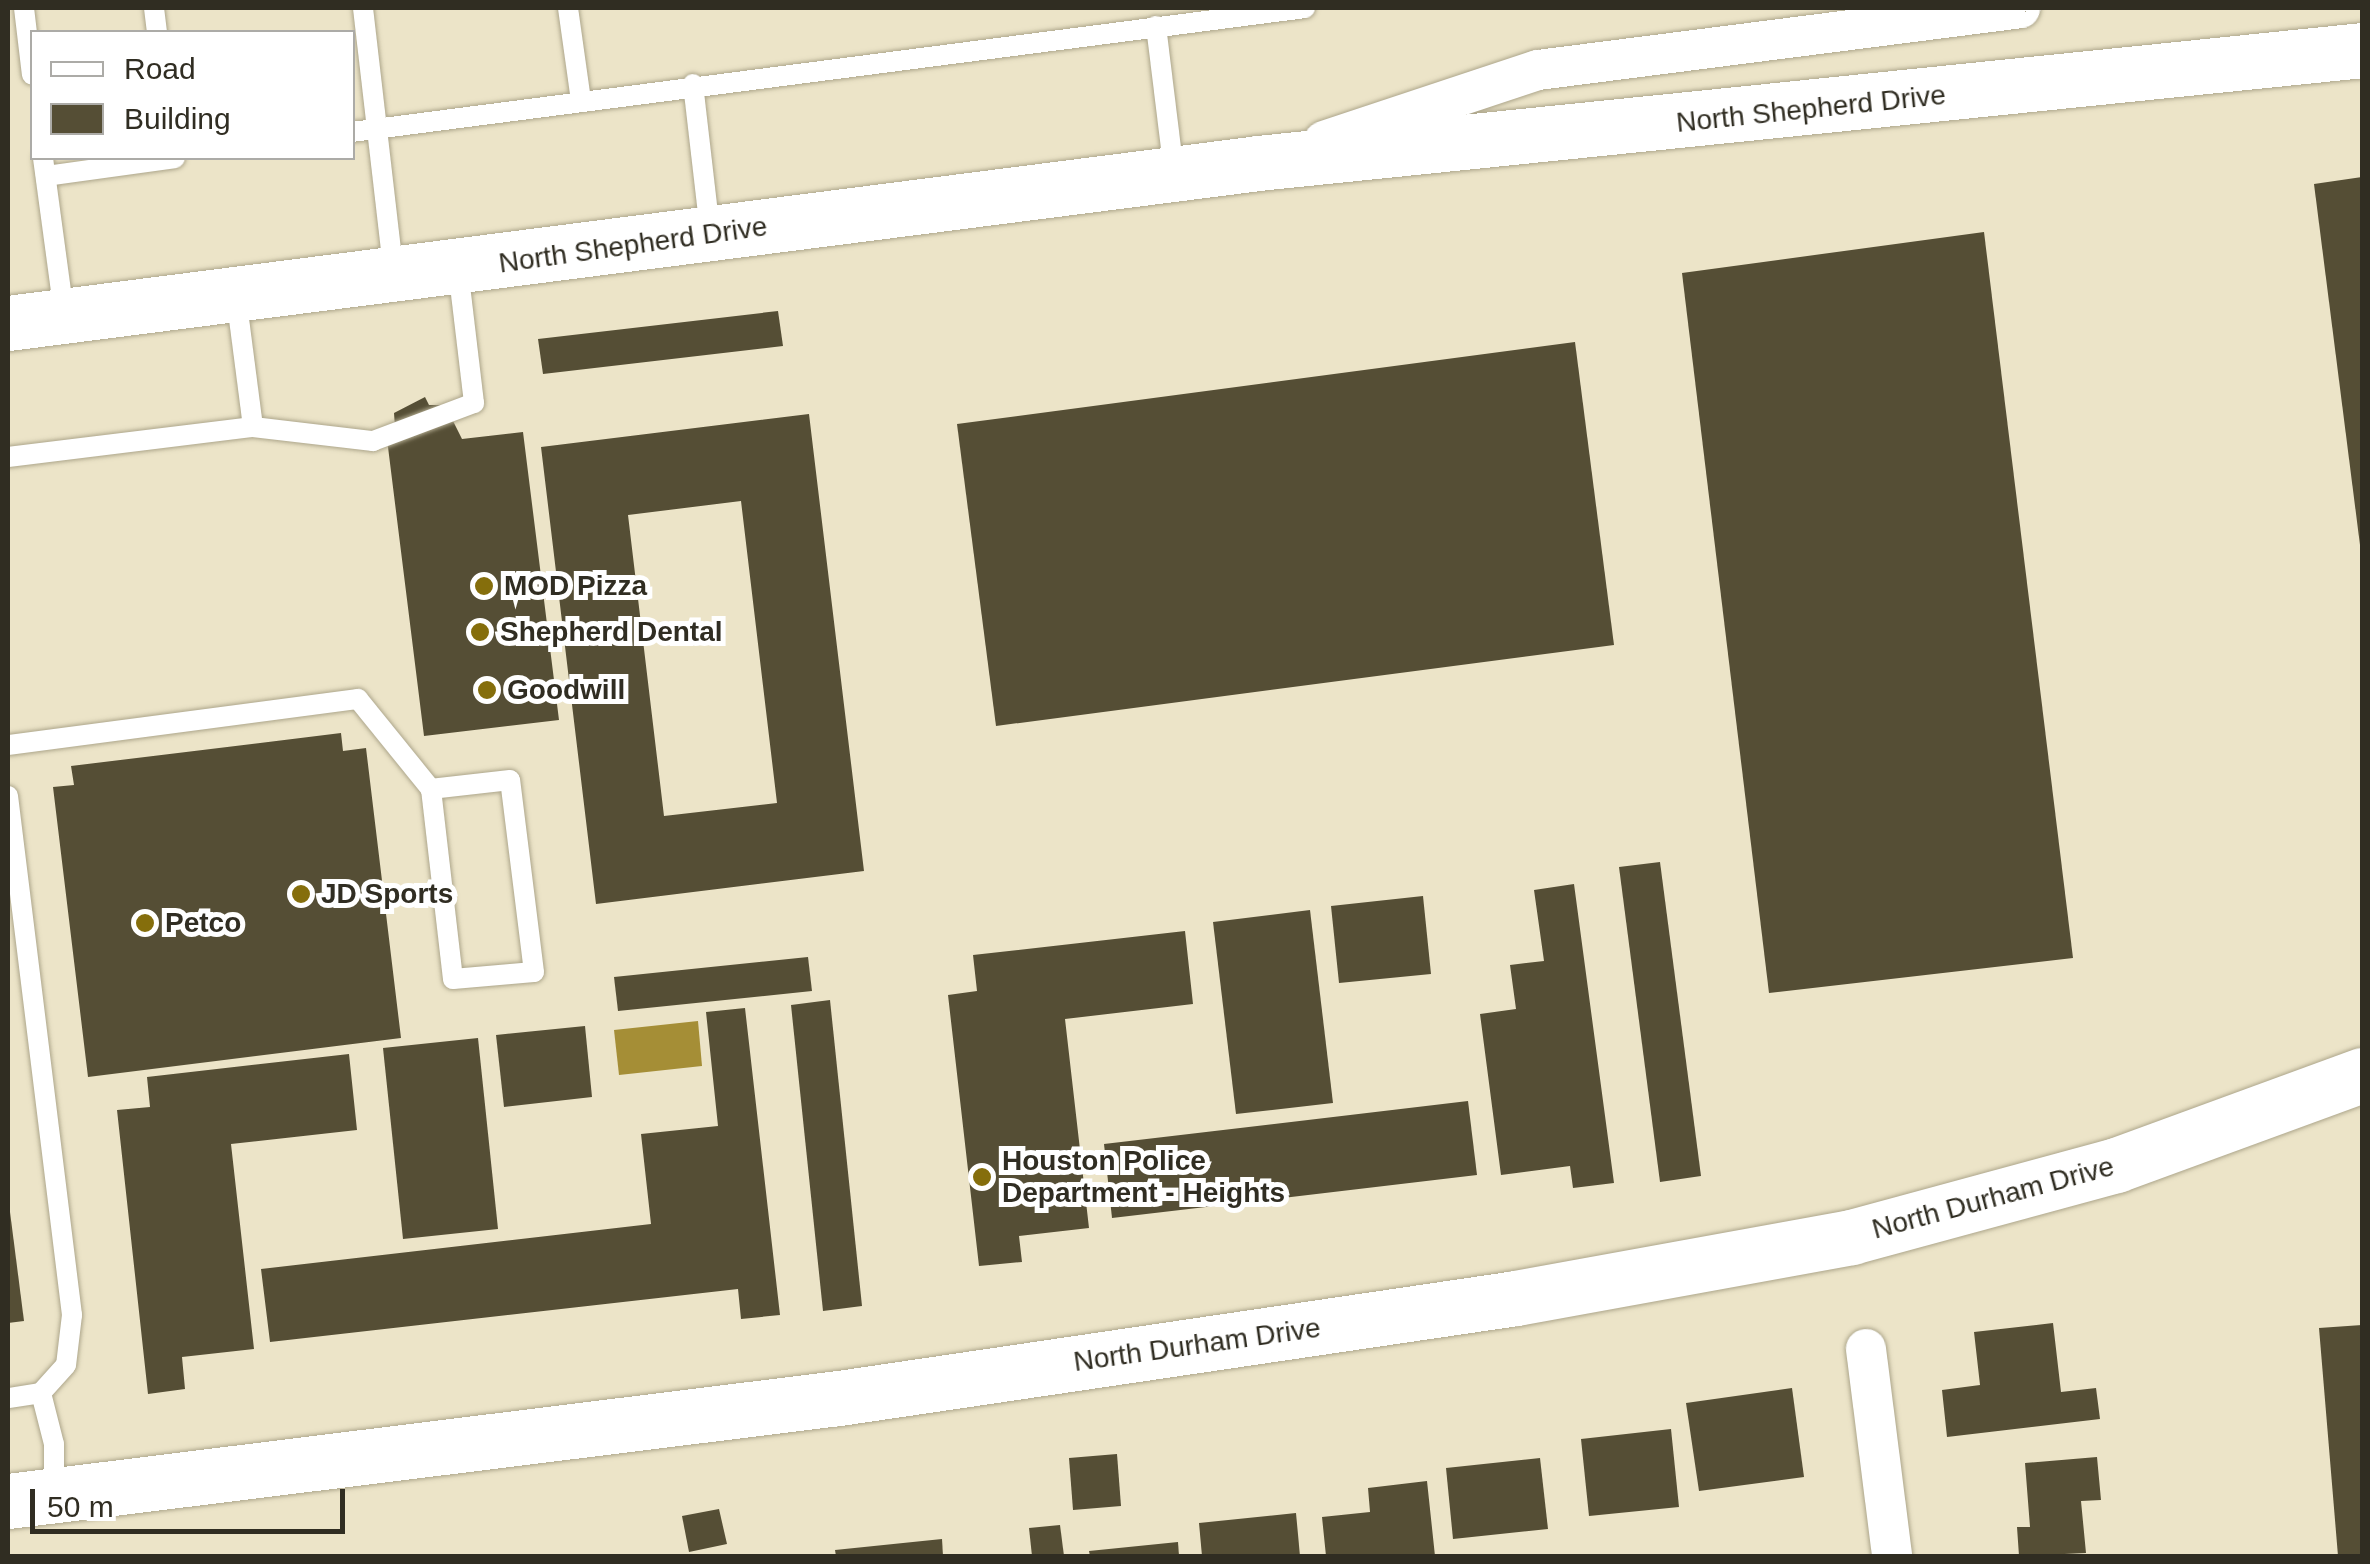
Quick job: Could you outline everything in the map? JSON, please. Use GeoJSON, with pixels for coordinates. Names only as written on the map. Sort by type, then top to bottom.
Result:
{"type":"FeatureCollection","features":[{"type":"Feature","properties":{"kind":"main road","name":"North Shepherd Drive"},"geometry":{"type":"LineString","coordinates":[[8,323],[458,269],[1258,163],[2362,50]]}},
{"type":"Feature","properties":{"kind":"main road","name":"North Durham Drive"},"geometry":{"type":"LineString","coordinates":[[31,1499],[839,1398],[1516,1298],[1851,1237],[2116,1165],[2362,1075]]}},
{"type":"Feature","properties":{"kind":"street","name":"North Shepherd Drive"},"geometry":{"type":"LineString","coordinates":[[1258,163],[1538,70],[2020,8]]}},
{"type":"Feature","properties":{"kind":"street"},"geometry":{"type":"LineString","coordinates":[[1866,1348],[1892,1556]]}},
{"type":"Feature","properties":{"kind":"lane"},"geometry":{"type":"LineString","coordinates":[[24,8],[30,59]]}},
{"type":"Feature","properties":{"kind":"lane"},"geometry":{"type":"LineString","coordinates":[[363,8],[395,276]]}},
{"type":"Feature","properties":{"kind":"lane"},"geometry":{"type":"LineString","coordinates":[[568,8],[580,100]]}},
{"type":"Feature","properties":{"kind":"lane"},"geometry":{"type":"LineString","coordinates":[[355,132],[693,84],[1305,8]]}},
{"type":"Feature","properties":{"kind":"lane"},"geometry":{"type":"LineString","coordinates":[[1156,26],[1174,174]]}},
{"type":"Feature","properties":{"kind":"lane"},"geometry":{"type":"LineString","coordinates":[[693,84],[711,234]]}},
{"type":"Feature","properties":{"kind":"lane"},"geometry":{"type":"LineString","coordinates":[[64,316],[44,167],[145,160]]}},
{"type":"Feature","properties":{"kind":"lane"},"geometry":{"type":"LineString","coordinates":[[8,457],[252,427],[373,441],[474,403],[458,269]]}},
{"type":"Feature","properties":{"kind":"lane"},"geometry":{"type":"LineString","coordinates":[[236,296],[252,427]]}},
{"type":"Feature","properties":{"kind":"lane"},"geometry":{"type":"LineString","coordinates":[[8,745],[358,699],[431,789],[452,979],[534,972],[510,780],[431,789]]}},
{"type":"Feature","properties":{"kind":"lane"},"geometry":{"type":"LineString","coordinates":[[8,796],[72,1315],[66,1365],[41,1393],[8,1398]]}},
{"type":"Feature","properties":{"kind":"lane"},"geometry":{"type":"LineString","coordinates":[[31,1499],[54,1444],[41,1393]]}},
{"type":"Feature","properties":{"kind":"shaded area"},"geometry":{"type":"Polygon","coordinates":[[[698,1021],[702,1066],[619,1075],[614,1030],[698,1021]]]}},
{"type":"Feature","properties":{"kind":"building"},"geometry":{"type":"Polygon","coordinates":[[[2362,177],[2362,545],[2360,545],[2314,184],[2362,177]]]}},
{"type":"Feature","properties":{"kind":"building"},"geometry":{"type":"Polygon","coordinates":[[[1984,232],[2073,958],[1769,993],[1682,273],[1984,232]]]}},
{"type":"Feature","properties":{"kind":"building"},"geometry":{"type":"Polygon","coordinates":[[[778,311],[783,346],[543,374],[538,339],[778,311]]]}},
{"type":"Feature","properties":{"kind":"building"},"geometry":{"type":"Polygon","coordinates":[[[1575,342],[1614,645],[996,726],[957,424],[1575,342]]]}},
{"type":"Feature","properties":{"kind":"building"},"geometry":{"type":"Polygon","coordinates":[[[425,397],[429,405],[445,405],[462,439],[523,432],[559,720],[424,736],[386,431],[395,427],[394,413],[425,397]]]}},
{"type":"Feature","properties":{"kind":"building"},"geometry":{"type":"Polygon","coordinates":[[[809,414],[864,871],[596,904],[541,447],[809,414]],[[741,501],[628,515],[664,816],[777,803],[741,501]]]}},
{"type":"Feature","properties":{"kind":"building"},"geometry":{"type":"Polygon","coordinates":[[[341,733],[343,751],[366,748],[401,1038],[88,1077],[53,787],[74,785],[71,766],[341,733]]]}},
{"type":"Feature","properties":{"kind":"building"},"geometry":{"type":"Polygon","coordinates":[[[1660,862],[1701,1176],[1660,1182],[1619,867],[1660,862]]]}},
{"type":"Feature","properties":{"kind":"building"},"geometry":{"type":"Polygon","coordinates":[[[1574,884],[1614,1183],[1573,1188],[1570,1166],[1501,1175],[1480,1014],[1516,1009],[1510,965],[1544,961],[1534,890],[1574,884]]]}},
{"type":"Feature","properties":{"kind":"building"},"geometry":{"type":"Polygon","coordinates":[[[1423,896],[1431,974],[1339,983],[1331,906],[1423,896]]]}},
{"type":"Feature","properties":{"kind":"building"},"geometry":{"type":"Polygon","coordinates":[[[1310,910],[1333,1103],[1236,1114],[1213,922],[1310,910]]]}},
{"type":"Feature","properties":{"kind":"building"},"geometry":{"type":"Polygon","coordinates":[[[1185,931],[1193,1004],[1065,1019],[1089,1228],[1019,1236],[1022,1262],[979,1266],[948,995],[977,991],[973,955],[1185,931]]]}},
{"type":"Feature","properties":{"kind":"building"},"geometry":{"type":"Polygon","coordinates":[[[808,957],[812,991],[618,1011],[614,977],[808,957]]]}},
{"type":"Feature","properties":{"kind":"building"},"geometry":{"type":"Polygon","coordinates":[[[830,1000],[862,1306],[823,1311],[791,1005],[830,1000]]]}},
{"type":"Feature","properties":{"kind":"building"},"geometry":{"type":"Polygon","coordinates":[[[745,1008],[780,1315],[741,1319],[738,1289],[270,1342],[261,1269],[651,1224],[641,1134],[718,1126],[706,1012],[745,1008]]]}},
{"type":"Feature","properties":{"kind":"building"},"geometry":{"type":"Polygon","coordinates":[[[585,1026],[592,1097],[504,1107],[496,1035],[585,1026]]]}},
{"type":"Feature","properties":{"kind":"building"},"geometry":{"type":"Polygon","coordinates":[[[478,1038],[498,1229],[403,1239],[383,1048],[478,1038]]]}},
{"type":"Feature","properties":{"kind":"building"},"geometry":{"type":"Polygon","coordinates":[[[349,1054],[357,1130],[231,1144],[254,1349],[182,1357],[185,1389],[148,1394],[117,1110],[150,1107],[147,1077],[349,1054]]]}},
{"type":"Feature","properties":{"kind":"building"},"geometry":{"type":"Polygon","coordinates":[[[1468,1101],[1477,1175],[1112,1218],[1104,1144],[1468,1101]]]}},
{"type":"Feature","properties":{"kind":"building"},"geometry":{"type":"Polygon","coordinates":[[[8,1213],[24,1321],[8,1323],[8,1213]]]}},
{"type":"Feature","properties":{"kind":"building"},"geometry":{"type":"Polygon","coordinates":[[[2053,1323],[2061,1392],[2096,1388],[2100,1419],[1947,1437],[1942,1390],[1980,1385],[1974,1332],[2053,1323]]]}},
{"type":"Feature","properties":{"kind":"building"},"geometry":{"type":"Polygon","coordinates":[[[2362,1325],[2362,1556],[2338,1556],[2319,1328],[2362,1325]]]}},
{"type":"Feature","properties":{"kind":"building"},"geometry":{"type":"Polygon","coordinates":[[[1792,1388],[1804,1477],[1699,1491],[1686,1403],[1792,1388]]]}},
{"type":"Feature","properties":{"kind":"building"},"geometry":{"type":"Polygon","coordinates":[[[1671,1429],[1679,1507],[1589,1516],[1581,1439],[1671,1429]]]}},
{"type":"Feature","properties":{"kind":"building"},"geometry":{"type":"Polygon","coordinates":[[[1117,1454],[1121,1506],[1073,1510],[1069,1458],[1117,1454]]]}},
{"type":"Feature","properties":{"kind":"building"},"geometry":{"type":"Polygon","coordinates":[[[2097,1457],[2101,1500],[2081,1501],[2086,1553],[2019,1556],[2017,1527],[2030,1527],[2025,1463],[2097,1457]]]}},
{"type":"Feature","properties":{"kind":"building"},"geometry":{"type":"Polygon","coordinates":[[[1540,1458],[1548,1529],[1453,1539],[1446,1468],[1540,1458]]]}},
{"type":"Feature","properties":{"kind":"building"},"geometry":{"type":"Polygon","coordinates":[[[1427,1481],[1435,1556],[1326,1556],[1322,1517],[1370,1512],[1368,1488],[1427,1481]]]}},
{"type":"Feature","properties":{"kind":"building"},"geometry":{"type":"Polygon","coordinates":[[[719,1509],[727,1544],[689,1552],[682,1516],[719,1509]]]}},
{"type":"Feature","properties":{"kind":"building"},"geometry":{"type":"Polygon","coordinates":[[[1296,1513],[1300,1556],[1202,1556],[1199,1523],[1296,1513]]]}},
{"type":"Feature","properties":{"kind":"building"},"geometry":{"type":"Polygon","coordinates":[[[1060,1525],[1064,1556],[1032,1556],[1029,1528],[1060,1525]]]}},
{"type":"Feature","properties":{"kind":"building"},"geometry":{"type":"Polygon","coordinates":[[[942,1539],[943,1556],[836,1556],[835,1550],[942,1539]]]}},
{"type":"Feature","properties":{"kind":"building"},"geometry":{"type":"Polygon","coordinates":[[[1178,1542],[1179,1556],[1090,1556],[1089,1551],[1178,1542]]]}},
{"type":"Feature","properties":{"kind":"place","name":"MOD Pizza"},"geometry":{"type":"Point","coordinates":[484,586]}},
{"type":"Feature","properties":{"kind":"place","name":"Shepherd Dental"},"geometry":{"type":"Point","coordinates":[480,632]}},
{"type":"Feature","properties":{"kind":"place","name":"Goodwill"},"geometry":{"type":"Point","coordinates":[487,690]}},
{"type":"Feature","properties":{"kind":"place","name":"JD Sports"},"geometry":{"type":"Point","coordinates":[301,894]}},
{"type":"Feature","properties":{"kind":"place","name":"Petco"},"geometry":{"type":"Point","coordinates":[145,923]}},
{"type":"Feature","properties":{"kind":"place","name":"Houston Police Department - Heights"},"geometry":{"type":"Point","coordinates":[982,1177]}}]}
